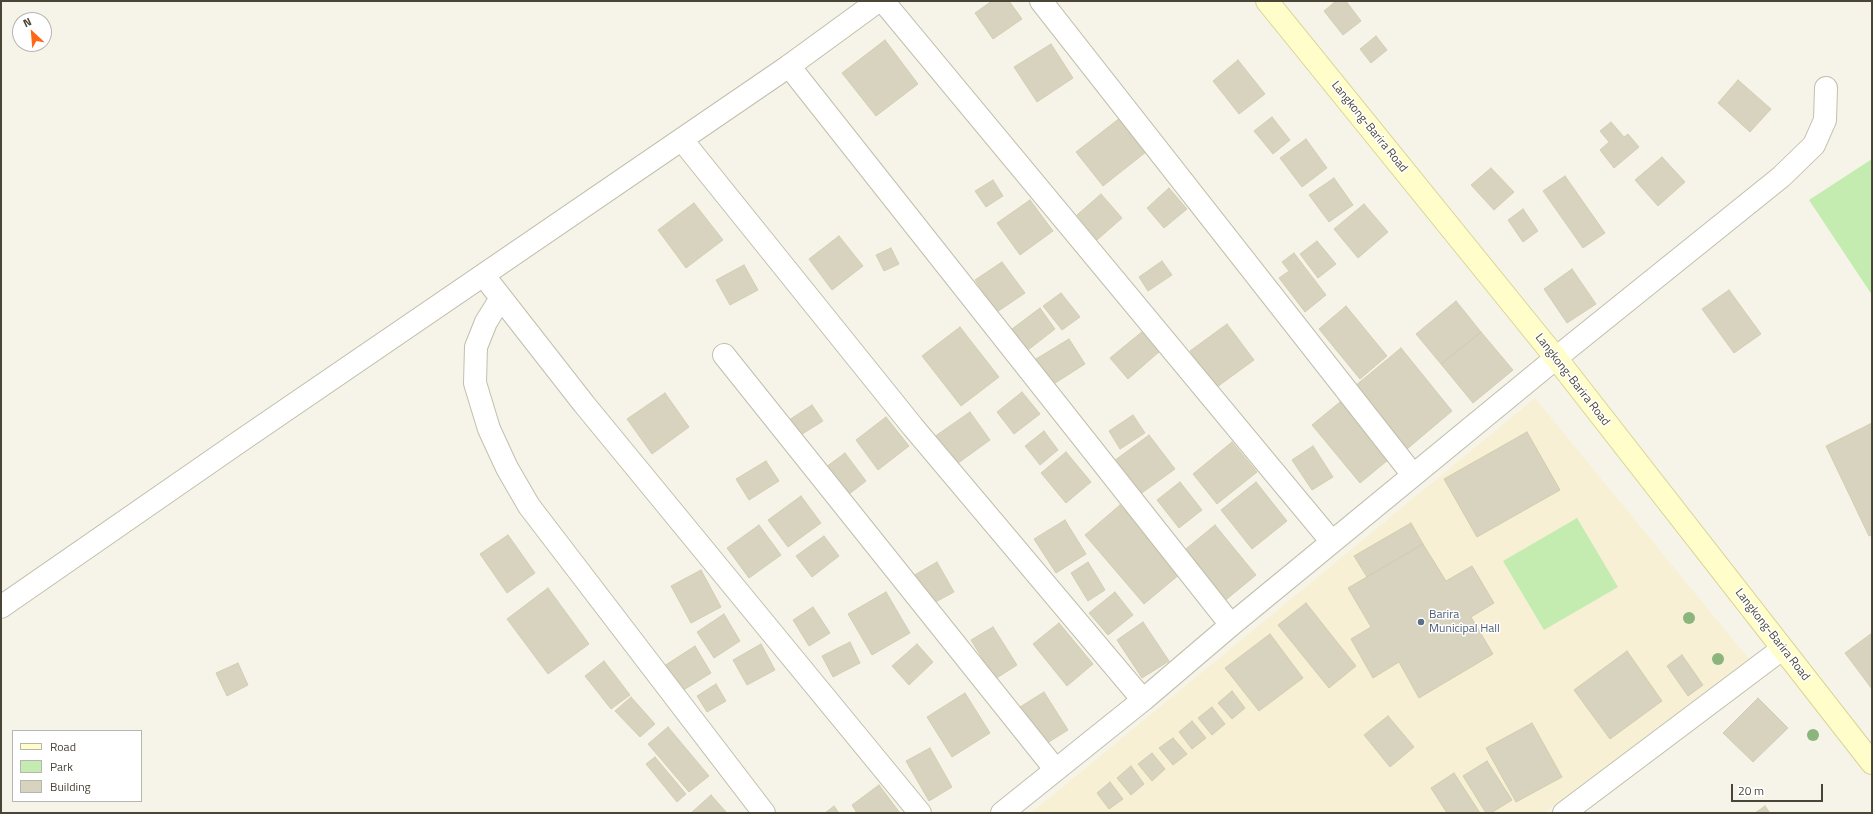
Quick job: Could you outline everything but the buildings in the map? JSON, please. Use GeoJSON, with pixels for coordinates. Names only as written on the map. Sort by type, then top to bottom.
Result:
{"type":"FeatureCollection","features":[{"type":"Feature","properties":{"kind":"main road","name":"Langkong-Barira Road"},"geometry":{"type":"LineString","coordinates":[[1267,1],[1556,358],[1872,763]]}},
{"type":"Feature","properties":{"kind":"street"},"geometry":{"type":"LineString","coordinates":[[1,607],[246,437],[682,140],[789,66],[878,1]]}},
{"type":"Feature","properties":{"kind":"street"},"geometry":{"type":"LineString","coordinates":[[883,1],[1332,542]]}},
{"type":"Feature","properties":{"kind":"street"},"geometry":{"type":"LineString","coordinates":[[1041,1],[1413,475]]}},
{"type":"Feature","properties":{"kind":"street"},"geometry":{"type":"LineString","coordinates":[[789,66],[1231,625]]}},
{"type":"Feature","properties":{"kind":"street"},"geometry":{"type":"LineString","coordinates":[[1002,813],[1143,700],[1231,625],[1556,358],[1736,215],[1781,177],[1814,145],[1825,120],[1826,88]]}},
{"type":"Feature","properties":{"kind":"street"},"geometry":{"type":"LineString","coordinates":[[682,140],[913,427],[1143,700]]}},
{"type":"Feature","properties":{"kind":"street"},"geometry":{"type":"LineString","coordinates":[[484,276],[584,404],[920,813]]}},
{"type":"Feature","properties":{"kind":"street"},"geometry":{"type":"LineString","coordinates":[[501,298],[486,322],[476,347],[475,382],[489,429],[507,468],[529,506],[764,813]]}},
{"type":"Feature","properties":{"kind":"street"},"geometry":{"type":"LineString","coordinates":[[724,355],[1055,769]]}},
{"type":"Feature","properties":{"kind":"street"},"geometry":{"type":"LineString","coordinates":[[1564,813],[1782,649]]}},
{"type":"Feature","properties":{"kind":"shaded area"},"geometry":{"type":"Polygon","coordinates":[[[1535,398],[1749,659],[1544,813],[1031,813],[1535,398]]]}},
{"type":"Feature","properties":{"kind":"green space"},"geometry":{"type":"Polygon","coordinates":[[[1872,159],[1872,295],[1809,200],[1872,159]]]}},
{"type":"Feature","properties":{"kind":"green space"},"geometry":{"type":"Polygon","coordinates":[[[1577,518],[1618,587],[1544,630],[1503,561],[1577,518]]]}},
{"type":"Feature","properties":{"kind":"place","name":"Barira Municipal Hall"},"geometry":{"type":"Point","coordinates":[1421,622]}}]}
